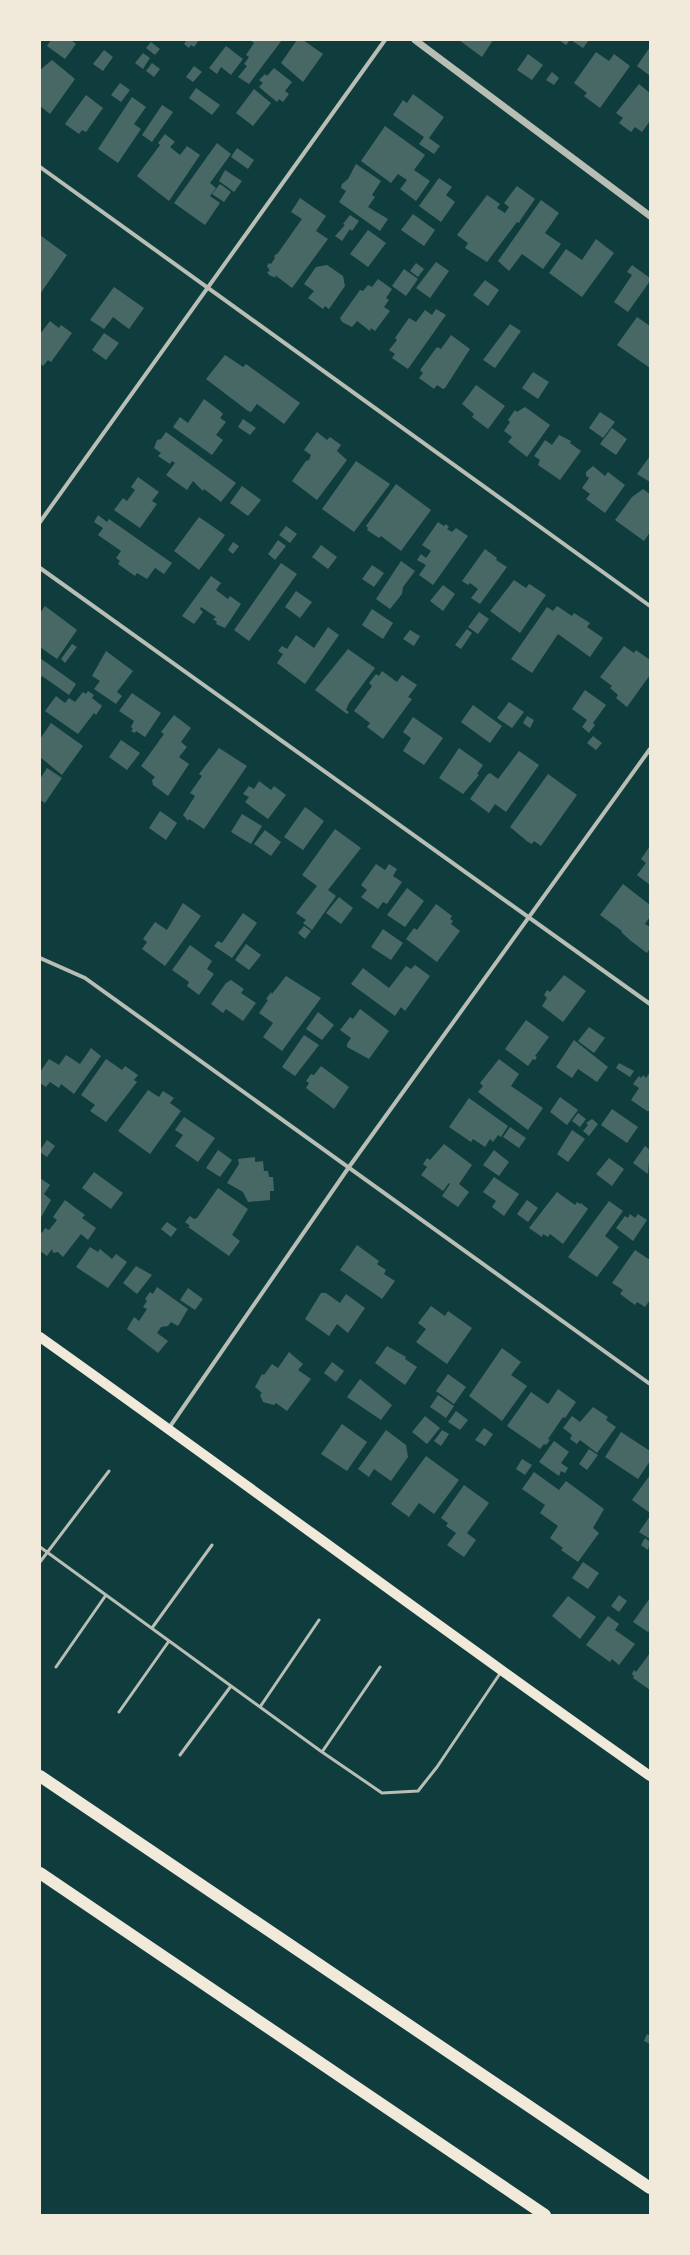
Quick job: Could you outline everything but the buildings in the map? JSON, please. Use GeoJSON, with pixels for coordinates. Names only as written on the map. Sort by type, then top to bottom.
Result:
{"type":"FeatureCollection","features":[{"type":"Feature","properties":{"kind":"highway"},"geometry":{"type":"LineString","coordinates":[[40,1776],[650,2188]]}},
{"type":"Feature","properties":{"kind":"highway"},"geometry":{"type":"LineString","coordinates":[[40,1873],[545,2215]]}},
{"type":"Feature","properties":{"kind":"main road"},"geometry":{"type":"LineString","coordinates":[[40,1337],[169,1429],[501,1672],[650,1776]]}},
{"type":"Feature","properties":{"kind":"street"},"geometry":{"type":"LineString","coordinates":[[40,522],[385,40]]}},
{"type":"Feature","properties":{"kind":"street"},"geometry":{"type":"LineString","coordinates":[[414,40],[650,216]]}},
{"type":"Feature","properties":{"kind":"street"},"geometry":{"type":"LineString","coordinates":[[40,167],[650,606]]}},
{"type":"Feature","properties":{"kind":"street"},"geometry":{"type":"LineString","coordinates":[[40,568],[650,1004]]}},
{"type":"Feature","properties":{"kind":"street"},"geometry":{"type":"LineString","coordinates":[[169,1429],[349,1167],[650,748]]}},
{"type":"Feature","properties":{"kind":"street"},"geometry":{"type":"LineString","coordinates":[[40,958],[85,978],[650,1384]]}},
{"type":"Feature","properties":{"kind":"lane"},"geometry":{"type":"LineString","coordinates":[[40,1562],[109,1471]]}},
{"type":"Feature","properties":{"kind":"lane"},"geometry":{"type":"LineString","coordinates":[[152,1628],[212,1545]]}},
{"type":"Feature","properties":{"kind":"lane"},"geometry":{"type":"LineString","coordinates":[[40,1547],[322,1752],[382,1793],[418,1791],[437,1767],[501,1672]]}},
{"type":"Feature","properties":{"kind":"lane"},"geometry":{"type":"LineString","coordinates":[[56,1667],[106,1595]]}},
{"type":"Feature","properties":{"kind":"lane"},"geometry":{"type":"LineString","coordinates":[[260,1707],[318,1620]]}},
{"type":"Feature","properties":{"kind":"lane"},"geometry":{"type":"LineString","coordinates":[[119,1712],[169,1641]]}},
{"type":"Feature","properties":{"kind":"lane"},"geometry":{"type":"LineString","coordinates":[[322,1752],[380,1667]]}},
{"type":"Feature","properties":{"kind":"lane"},"geometry":{"type":"LineString","coordinates":[[180,1755],[231,1686]]}}]}
